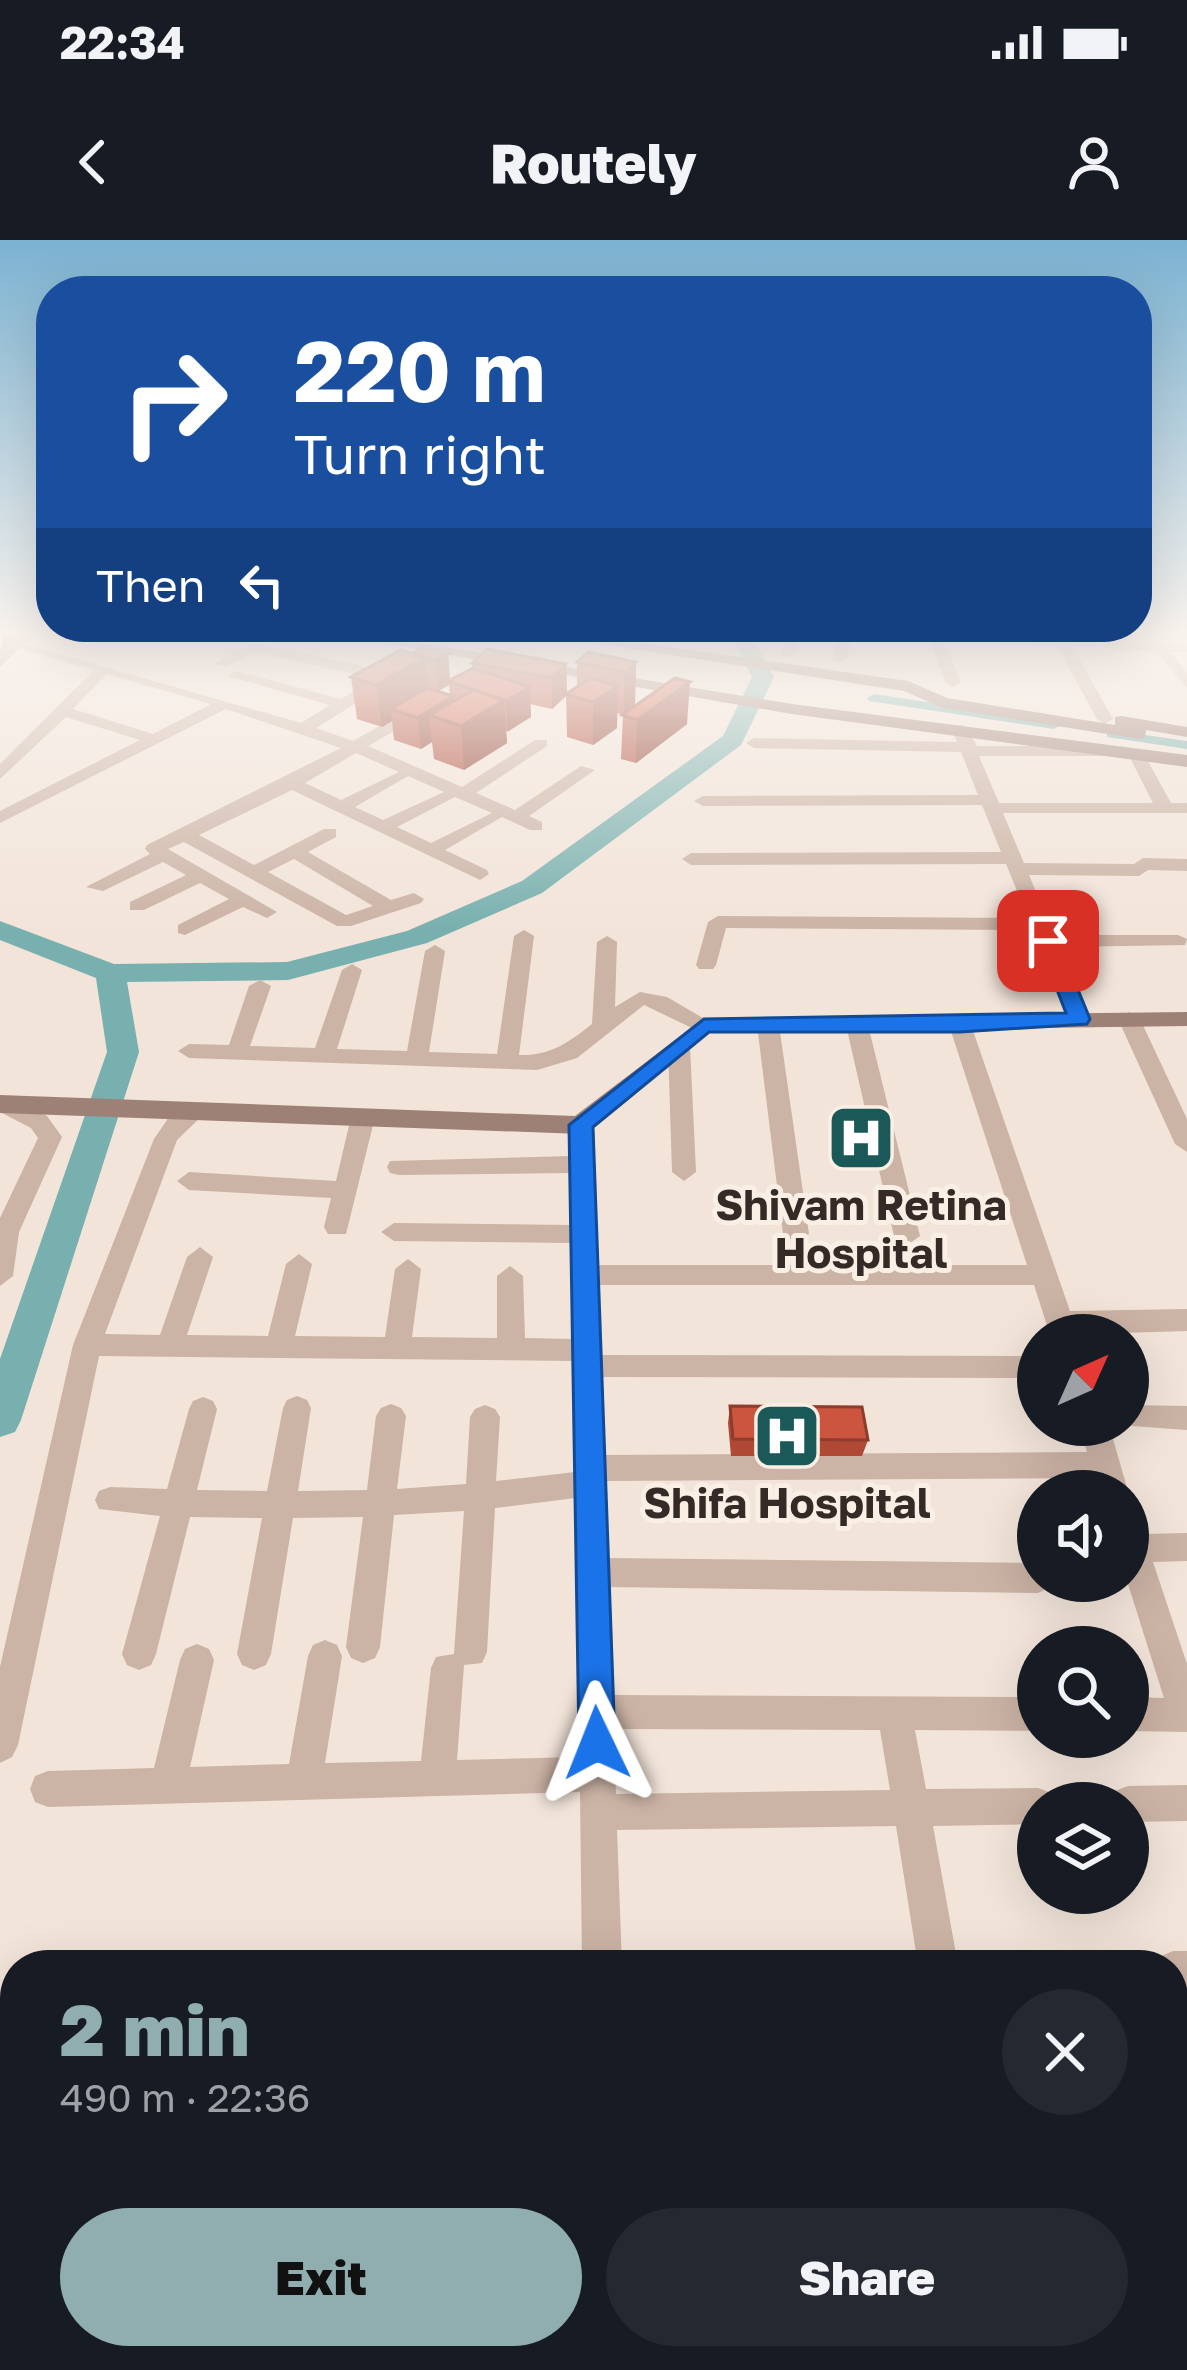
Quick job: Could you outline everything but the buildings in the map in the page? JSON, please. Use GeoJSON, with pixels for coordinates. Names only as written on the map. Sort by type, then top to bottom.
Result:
{"type":"FeatureCollection","features":[{"type":"Feature","properties":{"kind":"main road"},"geometry":{"type":"LineString","coordinates":[[941,731],[967,743],[1187,757]]}},
{"type":"Feature","properties":{"kind":"main road"},"geometry":{"type":"LineString","coordinates":[[1002,731],[1187,757]]}},
{"type":"Feature","properties":{"kind":"main road"},"geometry":{"type":"LineString","coordinates":[[1128,731],[1187,741]]}},
{"type":"Feature","properties":{"kind":"main road"},"geometry":{"type":"LineString","coordinates":[[2,1104],[581,1125],[704,1025],[1187,1019]]}},
{"type":"Feature","properties":{"kind":"street"},"geometry":{"type":"LineString","coordinates":[[0,774],[43,731]]}},
{"type":"Feature","properties":{"kind":"street"},"geometry":{"type":"LineString","coordinates":[[129,731],[153,739]]}},
{"type":"Feature","properties":{"kind":"street"},"geometry":{"type":"LineString","coordinates":[[0,818],[169,731]]}},
{"type":"Feature","properties":{"kind":"street"},"geometry":{"type":"LineString","coordinates":[[310,731],[536,826]]}},
{"type":"Feature","properties":{"kind":"street"},"geometry":{"type":"LineString","coordinates":[[267,912],[154,849],[292,783],[385,731]]}},
{"type":"Feature","properties":{"kind":"street"},"geometry":{"type":"LineString","coordinates":[[383,827],[454,795],[541,743]]}},
{"type":"Feature","properties":{"kind":"street"},"geometry":{"type":"LineString","coordinates":[[754,743],[967,743],[1079,1019]]}},
{"type":"Feature","properties":{"kind":"street"},"geometry":{"type":"LineString","coordinates":[[1128,752],[1166,808]]}},
{"type":"Feature","properties":{"kind":"street"},"geometry":{"type":"LineString","coordinates":[[516,817],[586,770]]}},
{"type":"Feature","properties":{"kind":"street"},"geometry":{"type":"LineString","coordinates":[[341,807],[400,777]]}},
{"type":"Feature","properties":{"kind":"street"},"geometry":{"type":"LineString","coordinates":[[292,783],[480,874]]}},
{"type":"Feature","properties":{"kind":"street"},"geometry":{"type":"LineString","coordinates":[[703,801],[1187,808]]}},
{"type":"Feature","properties":{"kind":"street"},"geometry":{"type":"LineString","coordinates":[[431,850],[493,818]]}},
{"type":"Feature","properties":{"kind":"street"},"geometry":{"type":"LineString","coordinates":[[254,872],[330,833]]}},
{"type":"Feature","properties":{"kind":"street"},"geometry":{"type":"LineString","coordinates":[[184,834],[344,922],[414,899]]}},
{"type":"Feature","properties":{"kind":"street"},"geometry":{"type":"LineString","coordinates":[[294,851],[390,908]]}},
{"type":"Feature","properties":{"kind":"street"},"geometry":{"type":"LineString","coordinates":[[96,887],[161,856]]}},
{"type":"Feature","properties":{"kind":"street"},"geometry":{"type":"LineString","coordinates":[[691,859],[1187,865]]}},
{"type":"Feature","properties":{"kind":"street"},"geometry":{"type":"LineString","coordinates":[[137,906],[199,876]]}},
{"type":"Feature","properties":{"kind":"street"},"geometry":{"type":"LineString","coordinates":[[185,929],[243,898]]}},
{"type":"Feature","properties":{"kind":"street"},"geometry":{"type":"LineString","coordinates":[[706,965],[718,922],[1178,941]]}},
{"type":"Feature","properties":{"kind":"street"},"geometry":{"type":"LineString","coordinates":[[507,1062],[524,937]]}},
{"type":"Feature","properties":{"kind":"street"},"geometry":{"type":"LineString","coordinates":[[603,1025],[607,942]]}},
{"type":"Feature","properties":{"kind":"street"},"geometry":{"type":"LineString","coordinates":[[417,1059],[435,950]]}},
{"type":"Feature","properties":{"kind":"street"},"geometry":{"type":"LineString","coordinates":[[324,1056],[352,970]]}},
{"type":"Feature","properties":{"kind":"street"},"geometry":{"type":"LineString","coordinates":[[236,1053],[260,986]]}},
{"type":"Feature","properties":{"kind":"street"},"geometry":{"type":"LineString","coordinates":[[188,1052],[507,1062],[560,1059],[640,998],[659,1002],[704,1025]]}},
{"type":"Feature","properties":{"kind":"street"},"geometry":{"type":"LineString","coordinates":[[1129,1019],[1187,1144]]}},
{"type":"Feature","properties":{"kind":"street"},"geometry":{"type":"LineString","coordinates":[[768,1025],[796,1234]]}},
{"type":"Feature","properties":{"kind":"street"},"geometry":{"type":"LineString","coordinates":[[856,1025],[907,1237]]}},
{"type":"Feature","properties":{"kind":"street"},"geometry":{"type":"LineString","coordinates":[[960,1025],[1056,1314]]}},
{"type":"Feature","properties":{"kind":"street"},"geometry":{"type":"LineString","coordinates":[[679,1046],[684,1172]]}},
{"type":"Feature","properties":{"kind":"street"},"geometry":{"type":"LineString","coordinates":[[0,1276],[6,1232],[50,1137],[39,1122],[2,1104]]}},
{"type":"Feature","properties":{"kind":"street"},"geometry":{"type":"LineString","coordinates":[[0,1745],[87,1345],[166,1138],[185,1112]]}},
{"type":"Feature","properties":{"kind":"street"},"geometry":{"type":"LineString","coordinates":[[337,1227],[363,1117]]}},
{"type":"Feature","properties":{"kind":"street"},"geometry":{"type":"LineString","coordinates":[[581,1125],[602,1950]]}},
{"type":"Feature","properties":{"kind":"street"},"geometry":{"type":"LineString","coordinates":[[399,1166],[582,1164]]}},
{"type":"Feature","properties":{"kind":"street"},"geometry":{"type":"LineString","coordinates":[[188,1181],[346,1190]]}},
{"type":"Feature","properties":{"kind":"street"},"geometry":{"type":"LineString","coordinates":[[394,1232],[584,1234]]}},
{"type":"Feature","properties":{"kind":"street"},"geometry":{"type":"LineString","coordinates":[[170,1346],[200,1258]]}},
{"type":"Feature","properties":{"kind":"street"},"geometry":{"type":"LineString","coordinates":[[279,1347],[299,1264]]}},
{"type":"Feature","properties":{"kind":"street"},"geometry":{"type":"LineString","coordinates":[[397,1348],[408,1269]]}},
{"type":"Feature","properties":{"kind":"street"},"geometry":{"type":"LineString","coordinates":[[585,1275],[1042,1275]]}},
{"type":"Feature","properties":{"kind":"street"},"geometry":{"type":"LineString","coordinates":[[511,1276],[511,1349]]}},
{"type":"Feature","properties":{"kind":"street"},"geometry":{"type":"LineString","coordinates":[[1149,1323],[1187,1320]]}},
{"type":"Feature","properties":{"kind":"street"},"geometry":{"type":"LineString","coordinates":[[87,1345],[511,1349],[585,1358],[1017,1366]]}},
{"type":"Feature","properties":{"kind":"street"},"geometry":{"type":"LineString","coordinates":[[254,1654],[297,1408]]}},
{"type":"Feature","properties":{"kind":"street"},"geometry":{"type":"LineString","coordinates":[[140,1654],[203,1409]]}},
{"type":"Feature","properties":{"kind":"street"},"geometry":{"type":"LineString","coordinates":[[363,1647],[391,1417]]}},
{"type":"Feature","properties":{"kind":"street"},"geometry":{"type":"LineString","coordinates":[[437,1779],[459,1660],[480,1500],[485,1417]]}},
{"type":"Feature","properties":{"kind":"street"},"geometry":{"type":"LineString","coordinates":[[1149,1417],[1187,1418]]}},
{"type":"Feature","properties":{"kind":"street"},"geometry":{"type":"LineString","coordinates":[[110,1500],[179,1504],[480,1500],[592,1475],[1017,1477]]}},
{"type":"Feature","properties":{"kind":"street"},"geometry":{"type":"LineString","coordinates":[[1149,1557],[1187,1547]]}},
{"type":"Feature","properties":{"kind":"street"},"geometry":{"type":"LineString","coordinates":[[592,1572],[1017,1578]]}},
{"type":"Feature","properties":{"kind":"street"},"geometry":{"type":"LineString","coordinates":[[1147,1602],[1187,1715],[1149,1714]]}},
{"type":"Feature","properties":{"kind":"street"},"geometry":{"type":"LineString","coordinates":[[304,1782],[325,1656]]}},
{"type":"Feature","properties":{"kind":"street"},"geometry":{"type":"LineString","coordinates":[[168,1786],[197,1660]]}},
{"type":"Feature","properties":{"kind":"street"},"geometry":{"type":"LineString","coordinates":[[596,1712],[1017,1714]]}},
{"type":"Feature","properties":{"kind":"street"},"geometry":{"type":"LineString","coordinates":[[895,1713],[935,1950]]}},
{"type":"Feature","properties":{"kind":"street"},"geometry":{"type":"LineString","coordinates":[[48,1789],[598,1774]]}},
{"type":"Feature","properties":{"kind":"street"},"geometry":{"type":"LineString","coordinates":[[1149,1804],[1187,1803]]}},
{"type":"Feature","properties":{"kind":"street"},"geometry":{"type":"LineString","coordinates":[[598,1812],[1017,1806]]}},
{"type":"Feature","properties":{"kind":"waterway"},"geometry":{"type":"LineString","coordinates":[[110,973],[288,971],[417,937],[532,887],[733,740],[737,731]]}},
{"type":"Feature","properties":{"kind":"waterway"},"geometry":{"type":"LineString","coordinates":[[1112,734],[1187,745]]}},
{"type":"Feature","properties":{"kind":"waterway"},"geometry":{"type":"LineString","coordinates":[[0,930],[110,973]]}},
{"type":"Feature","properties":{"kind":"waterway"},"geometry":{"type":"LineString","coordinates":[[0,1420],[123,1052],[110,973]]}},
{"type":"Feature","properties":{"kind":"place","name":"Shivam Retina Hospital"},"geometry":{"type":"Point","coordinates":[861,1138]}},
{"type":"Feature","properties":{"kind":"place","name":"Shifa Hospital"},"geometry":{"type":"Point","coordinates":[787,1436]}},
{"type":"Feature","properties":{"kind":"route"},"geometry":{"type":"LineString","coordinates":[[597,1743],[581,1125],[704,1025],[960,1025],[1079,1019],[1048,941]]}}]}
